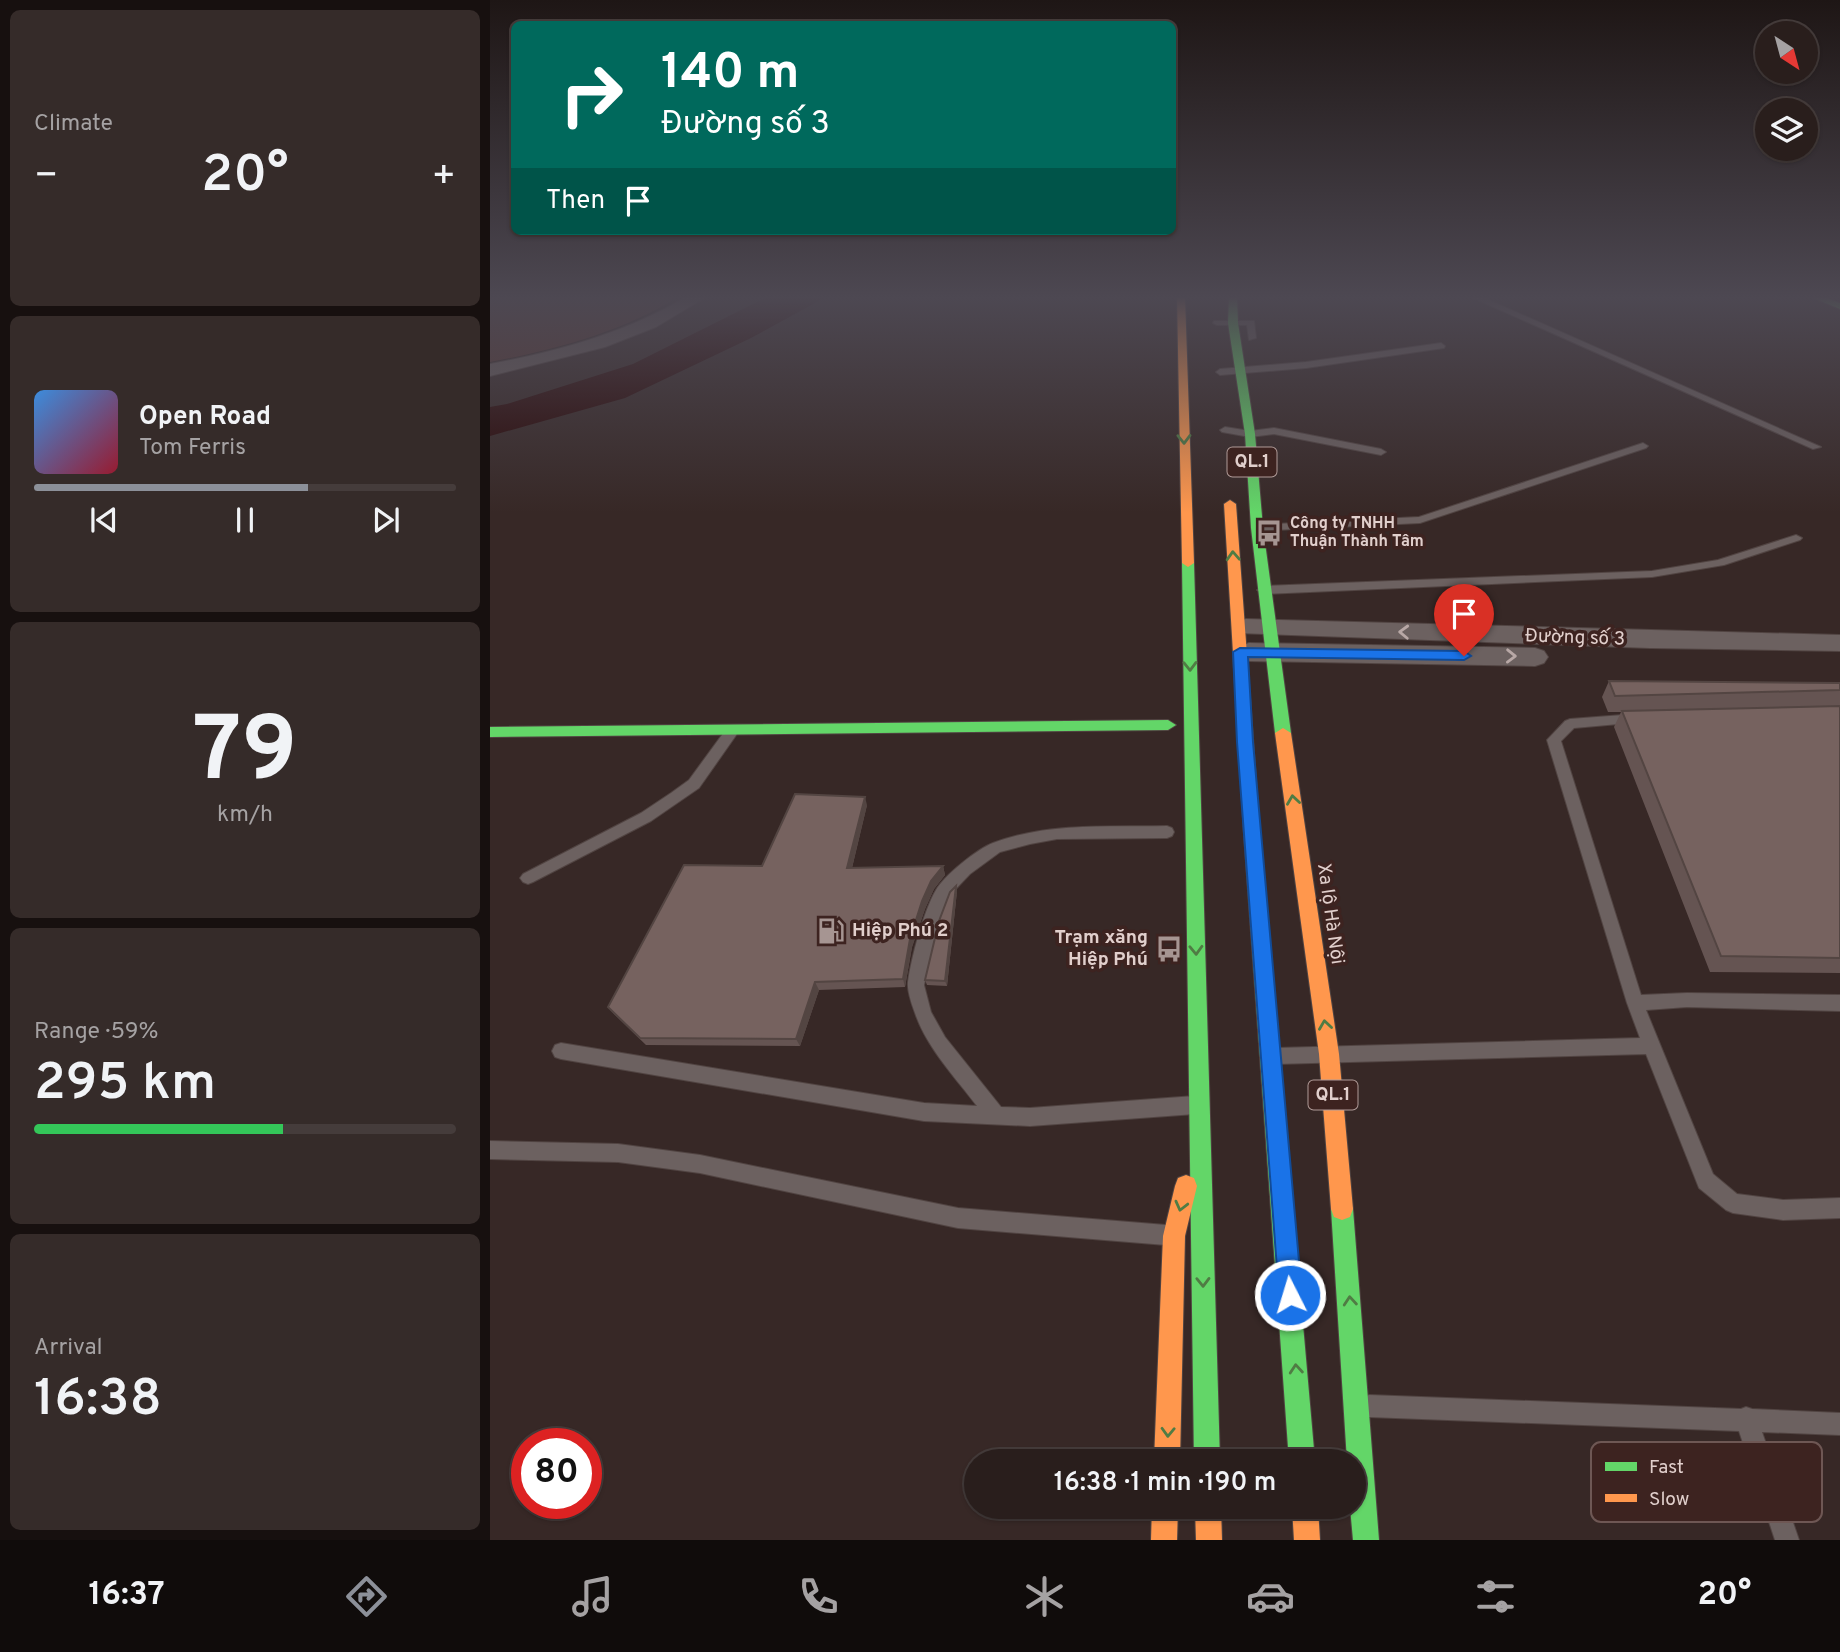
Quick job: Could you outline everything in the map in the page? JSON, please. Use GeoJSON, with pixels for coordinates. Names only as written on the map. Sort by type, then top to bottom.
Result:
{"type":"FeatureCollection","features":[{"type":"Feature","properties":{"kind":"main road"},"geometry":{"type":"LineString","coordinates":[[1183,369],[1207,1449]]}},
{"type":"Feature","properties":{"kind":"main road","name":"Xa lộ Hà Nội"},"geometry":{"type":"LineString","coordinates":[[1239,370],[1250,434],[1257,528],[1250,591],[1239,639],[1301,1449]]}},
{"type":"Feature","properties":{"kind":"main road","name":"QL.1"},"geometry":{"type":"LineString","coordinates":[[1224,424],[1226,449]]}},
{"type":"Feature","properties":{"kind":"main road","name":"Xa lộ Hà Nội"},"geometry":{"type":"LineString","coordinates":[[1229,489],[1232,528],[1250,591],[1270,640],[1329,1054],[1358,1405],[1366,1540]]}},
{"type":"Feature","properties":{"kind":"main road"},"geometry":{"type":"LineString","coordinates":[[490,732],[732,731],[1168,718],[1191,724]]}},
{"type":"Feature","properties":{"kind":"main road"},"geometry":{"type":"LineString","coordinates":[[1168,718],[1168,745]]}},
{"type":"Feature","properties":{"kind":"main road"},"geometry":{"type":"LineString","coordinates":[[1178,863],[1194,882]]}},
{"type":"Feature","properties":{"kind":"main road"},"geometry":{"type":"LineString","coordinates":[[1167,1449],[1174,1236],[1200,1140]]}},
{"type":"Feature","properties":{"kind":"main road"},"geometry":{"type":"LineString","coordinates":[[1164,1540],[1165,1519]]}},
{"type":"Feature","properties":{"kind":"main road"},"geometry":{"type":"LineString","coordinates":[[1208,1519],[1209,1540]]}},
{"type":"Feature","properties":{"kind":"main road"},"geometry":{"type":"LineString","coordinates":[[1306,1519],[1307,1540]]}},
{"type":"Feature","properties":{"kind":"street"},"geometry":{"type":"LineString","coordinates":[[1239,639],[1270,640]]}},
{"type":"Feature","properties":{"kind":"street","name":"Đường số 3"},"geometry":{"type":"LineString","coordinates":[[1270,640],[1840,643]]}},
{"type":"Feature","properties":{"kind":"street","name":"Đường số 3"},"geometry":{"type":"LineString","coordinates":[[1270,640],[1840,662]]}},
{"type":"Feature","properties":{"kind":"lane"},"geometry":{"type":"LineString","coordinates":[[1220,372],[1254,369]]}},
{"type":"Feature","properties":{"kind":"lane"},"geometry":{"type":"LineString","coordinates":[[1638,369],[1816,447]]}},
{"type":"Feature","properties":{"kind":"lane"},"geometry":{"type":"LineString","coordinates":[[1224,424],[1250,434],[1273,431],[1381,452]]}},
{"type":"Feature","properties":{"kind":"lane"},"geometry":{"type":"LineString","coordinates":[[1232,528],[1420,520],[1643,446]]}},
{"type":"Feature","properties":{"kind":"lane"},"geometry":{"type":"LineString","coordinates":[[1250,591],[1652,574],[1720,563],[1796,538]]}},
{"type":"Feature","properties":{"kind":"lane"},"geometry":{"type":"LineString","coordinates":[[1656,718],[1570,724],[1555,740],[1635,1003],[1706,1181],[1733,1203],[1783,1210],[1840,1208]]}},
{"type":"Feature","properties":{"kind":"lane"},"geometry":{"type":"LineString","coordinates":[[528,878],[646,817],[676,797],[694,784],[732,731]]}},
{"type":"Feature","properties":{"kind":"lane"},"geometry":{"type":"LineString","coordinates":[[996,1116],[939,1043],[923,1013],[916,985],[930,926],[942,892],[965,870],[995,848],[1030,838],[1057,833],[1168,832]]}},
{"type":"Feature","properties":{"kind":"lane"},"geometry":{"type":"LineString","coordinates":[[1635,1003],[1687,1000],[1840,1003]]}},
{"type":"Feature","properties":{"kind":"lane"},"geometry":{"type":"LineString","coordinates":[[1272,1056],[1652,1046]]}},
{"type":"Feature","properties":{"kind":"lane"},"geometry":{"type":"LineString","coordinates":[[561,1051],[924,1112],[1030,1117],[1201,1104]]}},
{"type":"Feature","properties":{"kind":"lane"},"geometry":{"type":"LineString","coordinates":[[490,1150],[618,1153],[700,1164],[958,1218],[1174,1236]]}},
{"type":"Feature","properties":{"kind":"lane"},"geometry":{"type":"LineString","coordinates":[[1299,1401],[1840,1424]]}},
{"type":"Feature","properties":{"kind":"lane"},"geometry":{"type":"LineString","coordinates":[[1746,1418],[1754,1442]]}},
{"type":"Feature","properties":{"kind":"lane"},"geometry":{"type":"LineString","coordinates":[[1781,1522],[1787,1540]]}},
{"type":"Feature","properties":{"kind":"shaded area"},"geometry":{"type":"Polygon","coordinates":[[[618,369],[686,369],[625,398],[490,436],[490,407],[618,369]]]}},
{"type":"Feature","properties":{"kind":"building"},"geometry":{"type":"Polygon","coordinates":[[[1609,681],[1840,683],[1840,690],[1615,696],[1609,681]]]}},
{"type":"Feature","properties":{"kind":"building"},"geometry":{"type":"Polygon","coordinates":[[[1840,706],[1840,958],[1721,956],[1622,711],[1840,706]]]}},
{"type":"Feature","properties":{"kind":"building","name":"Hiệp Phú 2"},"geometry":{"type":"Polygon","coordinates":[[[795,794],[865,797],[847,868],[943,866],[931,881],[922,901],[910,939],[903,979],[815,982],[796,1039],[640,1038],[608,1007],[684,865],[762,866],[795,794]]]}},
{"type":"Feature","properties":{"kind":"building"},"geometry":{"type":"Polygon","coordinates":[[[956,886],[945,981],[925,980],[939,921],[950,892],[956,886]]]}},
{"type":"Feature","properties":{"kind":"traffic: fast"},"geometry":{"type":"LineString","coordinates":[[1240,369],[1250,434],[1257,528],[1283,733]]}},
{"type":"Feature","properties":{"kind":"traffic: fast"},"geometry":{"type":"LineString","coordinates":[[1188,563],[1207,1449]]}},
{"type":"Feature","properties":{"kind":"traffic: fast"},"geometry":{"type":"LineString","coordinates":[[490,732],[1168,725]]}},
{"type":"Feature","properties":{"kind":"traffic: fast"},"geometry":{"type":"LineString","coordinates":[[1252,835],[1301,1449]]}},
{"type":"Feature","properties":{"kind":"traffic: fast"},"geometry":{"type":"LineString","coordinates":[[1342,1209],[1366,1540]]}},
{"type":"Feature","properties":{"kind":"traffic: slow"},"geometry":{"type":"LineString","coordinates":[[1183,369],[1188,563]]}},
{"type":"Feature","properties":{"kind":"traffic: slow"},"geometry":{"type":"LineString","coordinates":[[1230,504],[1252,835]]}},
{"type":"Feature","properties":{"kind":"traffic: slow"},"geometry":{"type":"LineString","coordinates":[[1283,733],[1329,1054],[1342,1209]]}},
{"type":"Feature","properties":{"kind":"traffic: slow"},"geometry":{"type":"LineString","coordinates":[[1167,1449],[1174,1236],[1186,1186]]}},
{"type":"Feature","properties":{"kind":"traffic: slow"},"geometry":{"type":"LineString","coordinates":[[1164,1540],[1165,1519]]}},
{"type":"Feature","properties":{"kind":"traffic: slow"},"geometry":{"type":"LineString","coordinates":[[1208,1519],[1209,1540]]}},
{"type":"Feature","properties":{"kind":"traffic: slow"},"geometry":{"type":"LineString","coordinates":[[1306,1519],[1307,1540]]}},
{"type":"Feature","properties":{"kind":"place","name":"Công ty TNHH Thuận Thành Tâm"},"geometry":{"type":"Point","coordinates":[1269,533]}},
{"type":"Feature","properties":{"kind":"place","name":"Hiệp Phú 2"},"geometry":{"type":"Point","coordinates":[831,931]}},
{"type":"Feature","properties":{"kind":"place","name":"Trạm xăng Hiệp Phú"},"geometry":{"type":"Point","coordinates":[1169,949]}},
{"type":"Feature","properties":{"kind":"route"},"geometry":{"type":"LineString","coordinates":[[1290,1295],[1240,652],[1464,656]]}}]}
